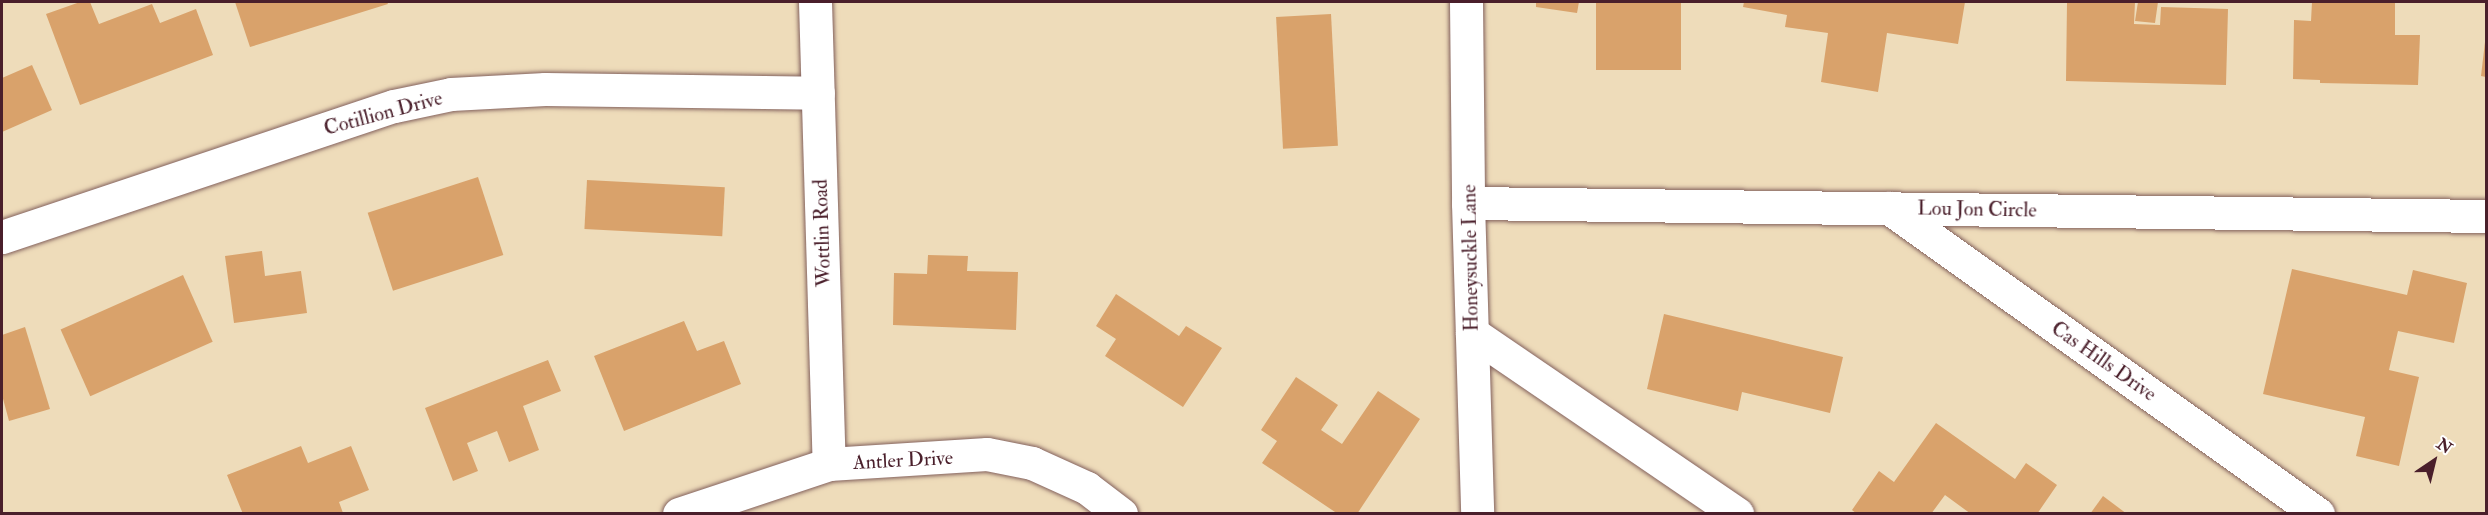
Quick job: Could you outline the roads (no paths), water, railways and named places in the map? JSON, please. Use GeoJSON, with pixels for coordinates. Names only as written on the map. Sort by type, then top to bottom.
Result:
{"type":"FeatureCollection","features":[{"type":"Feature","properties":{"kind":"street","name":"Wottlin Road"},"geometry":{"type":"LineString","coordinates":[[815,2],[829,464]]}},
{"type":"Feature","properties":{"kind":"street","name":"Honeysuckle Lane"},"geometry":{"type":"LineString","coordinates":[[1466,2],[1468,203],[1477,513]]}},
{"type":"Feature","properties":{"kind":"street","name":"Cotillion Drive"},"geometry":{"type":"LineString","coordinates":[[2,237],[394,106],[451,94],[545,88],[818,93]]}},
{"type":"Feature","properties":{"kind":"street","name":"Lou Jon Circle"},"geometry":{"type":"LineString","coordinates":[[1468,203],[2487,216]]}},
{"type":"Feature","properties":{"kind":"street","name":"Cas Hills Drive"},"geometry":{"type":"LineString","coordinates":[[1889,208],[2318,513]]}},
{"type":"Feature","properties":{"kind":"street"},"geometry":{"type":"LineString","coordinates":[[1472,333],[1737,513]]}},
{"type":"Feature","properties":{"kind":"street","name":"Antler Drive"},"geometry":{"type":"LineString","coordinates":[[679,513],[829,464],[987,454],[1032,463],[1087,488],[1120,513]]}}]}
